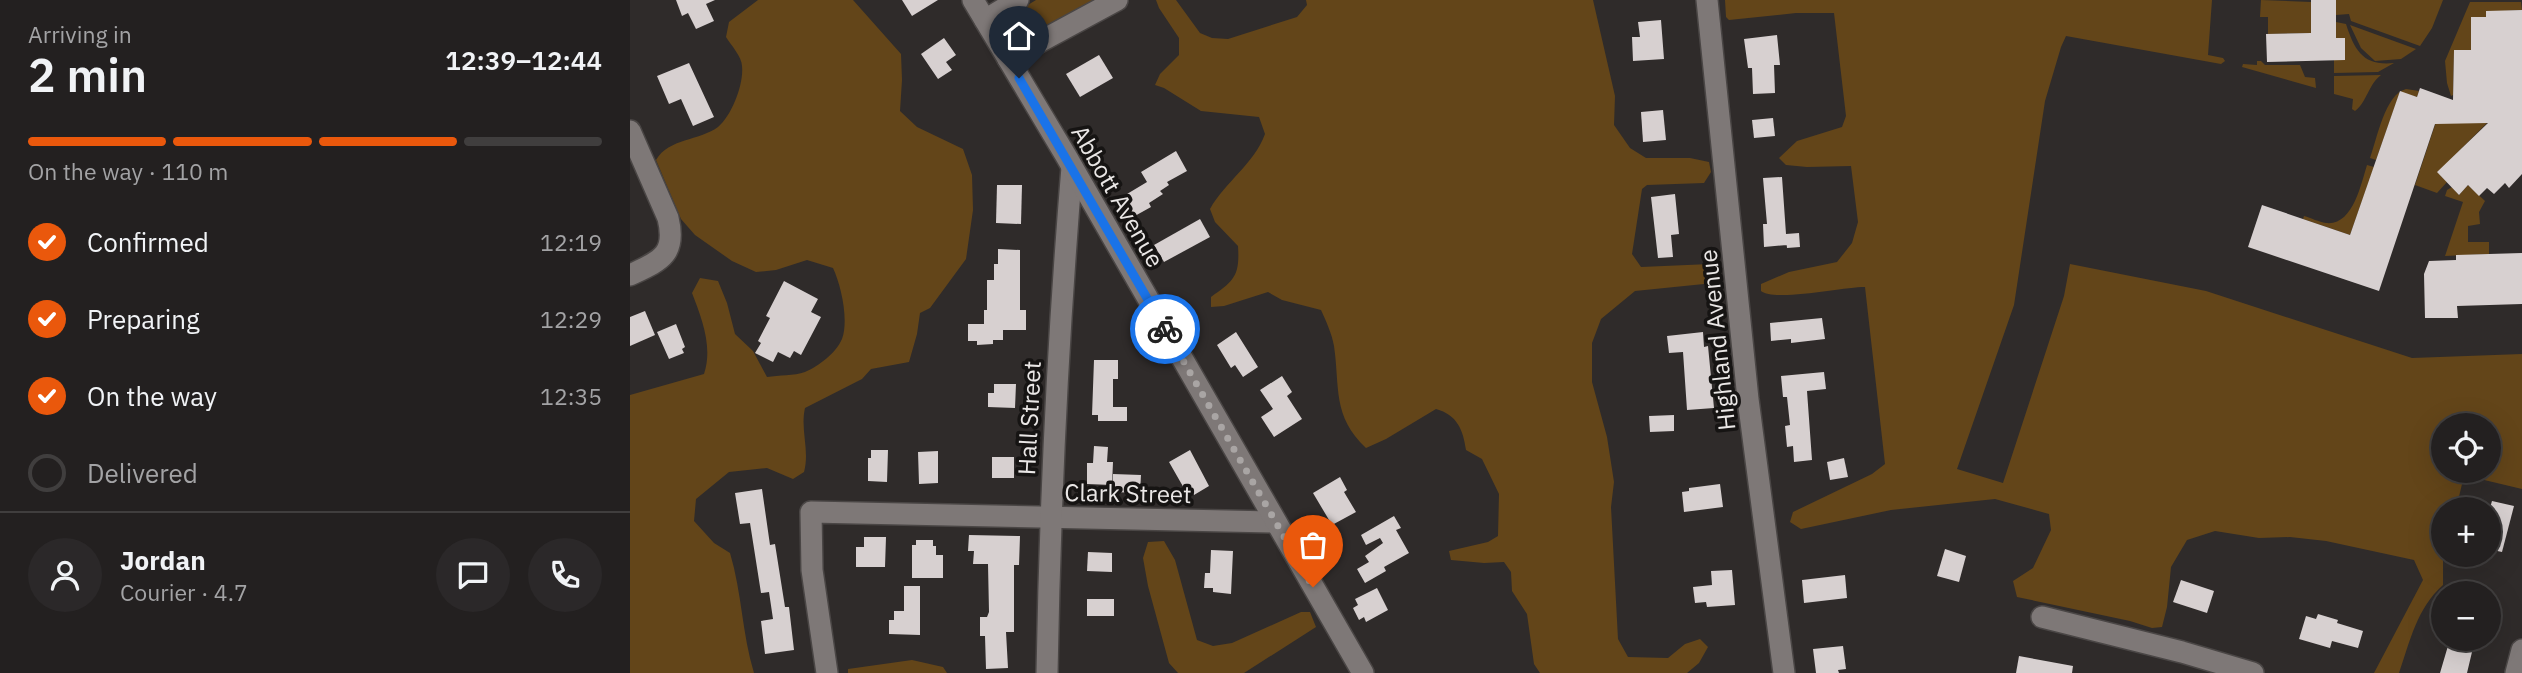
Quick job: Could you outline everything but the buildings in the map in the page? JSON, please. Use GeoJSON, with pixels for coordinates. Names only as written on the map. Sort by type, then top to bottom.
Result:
{"type":"FeatureCollection","features":[{"type":"Feature","properties":{"kind":"street","name":"Abbott Avenue"},"geometry":{"type":"LineString","coordinates":[[973,0],[1363,673]]}},
{"type":"Feature","properties":{"kind":"street"},"geometry":{"type":"LineString","coordinates":[[985,20],[1018,0]]}},
{"type":"Feature","properties":{"kind":"street"},"geometry":{"type":"LineString","coordinates":[[1008,59],[1117,0]]}},
{"type":"Feature","properties":{"kind":"street","name":"Highland Avenue"},"geometry":{"type":"LineString","coordinates":[[1707,0],[1748,399],[1784,673]]}},
{"type":"Feature","properties":{"kind":"street"},"geometry":{"type":"LineString","coordinates":[[630,131],[672,232],[669,249],[660,261],[630,275]]}},
{"type":"Feature","properties":{"kind":"street","name":"Hall Street"},"geometry":{"type":"LineString","coordinates":[[1046,673],[1050,518],[1062,279],[1072,167]]}},
{"type":"Feature","properties":{"kind":"street","name":"Clark Street"},"geometry":{"type":"LineString","coordinates":[[827,673],[812,570],[811,512],[1275,522]]}},
{"type":"Feature","properties":{"kind":"street"},"geometry":{"type":"LineString","coordinates":[[2042,617],[2253,673]]}},
{"type":"Feature","properties":{"kind":"street"},"geometry":{"type":"LineString","coordinates":[[2516,673],[2522,650]]}},
{"type":"Feature","properties":{"kind":"shaded area"},"geometry":{"type":"Polygon","coordinates":[[[758,0],[853,0],[901,54],[900,111],[917,127],[963,149],[972,175],[973,210],[966,259],[930,308],[920,313],[909,362],[871,369],[862,379],[805,408],[804,472],[793,479],[767,468],[729,472],[696,499],[694,521],[714,543],[730,553],[754,673],[630,673],[630,395],[704,374],[707,343],[692,293],[700,278],[718,281],[735,334],[753,351],[767,377],[801,373],[816,366],[836,349],[844,331],[843,303],[833,268],[807,260],[776,270],[756,272],[732,261],[695,235],[681,219],[656,160],[668,148],[718,127],[728,115],[739,90],[742,73],[740,59],[726,37],[729,22],[758,0]]]}},
{"type":"Feature","properties":{"kind":"shaded area"},"geometry":{"type":"Polygon","coordinates":[[[1036,0],[1101,0],[1042,32],[1018,39],[1008,38],[1010,19],[1036,0]]]}},
{"type":"Feature","properties":{"kind":"shaded area"},"geometry":{"type":"Polygon","coordinates":[[[1156,0],[1176,0],[1200,33],[1212,38],[1228,39],[1297,17],[1307,5],[1306,0],[1593,0],[1615,96],[1614,125],[1630,148],[1646,158],[1690,158],[1709,162],[1711,172],[1704,183],[1647,185],[1642,189],[1632,254],[1641,267],[1710,264],[1714,273],[1704,284],[1635,291],[1601,319],[1592,343],[1592,382],[1607,437],[1614,482],[1611,507],[1618,639],[1628,657],[1668,658],[1685,644],[1700,639],[1708,647],[1699,663],[1687,673],[1540,673],[1534,664],[1527,614],[1512,591],[1511,572],[1504,562],[1451,560],[1449,551],[1488,542],[1498,536],[1499,494],[1482,459],[1466,450],[1461,429],[1454,419],[1436,409],[1366,448],[1348,424],[1339,400],[1333,341],[1321,310],[1282,300],[1268,292],[1224,306],[1211,307],[1211,297],[1234,277],[1238,264],[1238,246],[1215,222],[1210,209],[1247,164],[1265,134],[1259,117],[1201,111],[1155,85],[1160,74],[1179,55],[1179,38],[1156,0]]]}},
{"type":"Feature","properties":{"kind":"shaded area"},"geometry":{"type":"Polygon","coordinates":[[[1725,0],[2212,0],[2208,55],[2223,58],[2225,61],[2221,64],[2066,36],[2045,101],[2014,305],[1957,469],[2003,483],[2064,296],[2070,264],[2206,291],[2412,358],[2522,354],[2522,489],[2497,483],[2501,483],[2501,413],[2431,413],[2431,483],[2462,483],[2459,497],[2431,497],[2431,567],[2443,567],[2443,581],[2431,581],[2431,598],[2411,637],[2399,673],[2374,673],[2423,580],[2414,560],[2326,541],[2290,537],[2259,538],[2215,531],[2187,540],[2171,567],[2162,627],[2152,628],[2017,597],[2013,581],[2033,568],[2051,530],[2049,514],[1995,499],[1891,510],[1801,529],[1790,522],[1793,512],[1872,474],[1885,464],[1865,287],[1794,295],[1761,291],[1761,284],[1789,272],[1837,262],[1852,243],[1858,222],[1851,166],[1786,165],[1779,158],[1797,141],[1842,127],[1846,116],[1834,13],[1796,13],[1729,20],[1726,17],[1725,0]]]}},
{"type":"Feature","properties":{"kind":"shaded area"},"geometry":{"type":"Polygon","coordinates":[[[2261,0],[2311,2],[2311,33],[2268,34],[2268,17],[2260,17],[2261,0]]]}},
{"type":"Feature","properties":{"kind":"shaded area"},"geometry":{"type":"Polygon","coordinates":[[[2336,0],[2443,0],[2432,28],[2420,46],[2351,21],[2349,14],[2336,15],[2336,0]]]}},
{"type":"Feature","properties":{"kind":"shaded area"},"geometry":{"type":"Polygon","coordinates":[[[2470,2],[2521,2],[2522,10],[2486,12],[2487,50],[2454,50],[2451,96],[2445,61],[2470,2]]]}},
{"type":"Feature","properties":{"kind":"shaded area"},"geometry":{"type":"Polygon","coordinates":[[[2336,22],[2346,24],[2362,55],[2375,62],[2394,63],[2378,72],[2334,73],[2334,60],[2345,60],[2345,38],[2336,38],[2336,22]]]}},
{"type":"Feature","properties":{"kind":"shaded area"},"geometry":{"type":"Polygon","coordinates":[[[2350,25],[2416,49],[2401,59],[2375,61],[2361,48],[2350,25]]]}},
{"type":"Feature","properties":{"kind":"shaded area"},"geometry":{"type":"Polygon","coordinates":[[[2257,61],[2265,65],[2300,65],[2305,77],[2315,78],[2316,88],[2242,67],[2243,64],[2257,65],[2257,61]]]}},
{"type":"Feature","properties":{"kind":"shaded area"},"geometry":{"type":"Polygon","coordinates":[[[2381,75],[2355,111],[2352,109],[2353,99],[2334,94],[2334,76],[2381,75]]]}},
{"type":"Feature","properties":{"kind":"shaded area"},"geometry":{"type":"Polygon","coordinates":[[[2406,89],[2419,91],[2417,97],[2400,92],[2406,89]]]}},
{"type":"Feature","properties":{"kind":"shaded area"},"geometry":{"type":"Polygon","coordinates":[[[2400,93],[2376,160],[2370,158],[2387,108],[2400,93]]]}},
{"type":"Feature","properties":{"kind":"shaded area"},"geometry":{"type":"Polygon","coordinates":[[[2441,107],[2492,118],[2451,159],[2441,176],[2447,182],[2437,193],[2415,185],[2441,107]]]}},
{"type":"Feature","properties":{"kind":"shaded area"},"geometry":{"type":"Polygon","coordinates":[[[2367,165],[2374,167],[2350,235],[2303,219],[2304,216],[2326,223],[2343,218],[2359,192],[2367,165]]]}},
{"type":"Feature","properties":{"kind":"shaded area"},"geometry":{"type":"Polygon","coordinates":[[[2468,185],[2485,201],[2479,212],[2480,224],[2468,226],[2468,242],[2489,242],[2489,254],[2445,256],[2463,202],[2445,196],[2447,190],[2452,187],[2459,195],[2468,185]]]}},
{"type":"Feature","properties":{"kind":"shaded area"},"geometry":{"type":"Polygon","coordinates":[[[1164,541],[1175,560],[1197,640],[1213,646],[1232,643],[1301,612],[1310,612],[1316,627],[1244,673],[1178,673],[1169,663],[1143,558],[1148,542],[1164,541]]]}},
{"type":"Feature","properties":{"kind":"shaded area"},"geometry":{"type":"Polygon","coordinates":[[[912,660],[943,667],[947,673],[848,673],[848,669],[912,660]]]}},
{"type":"Feature","properties":{"kind":"way so far"},"geometry":{"type":"LineString","coordinates":[[1165,329],[1313,587]]}},
{"type":"Feature","properties":{"kind":"route"},"geometry":{"type":"LineString","coordinates":[[1019,78],[1165,329]]}}]}
